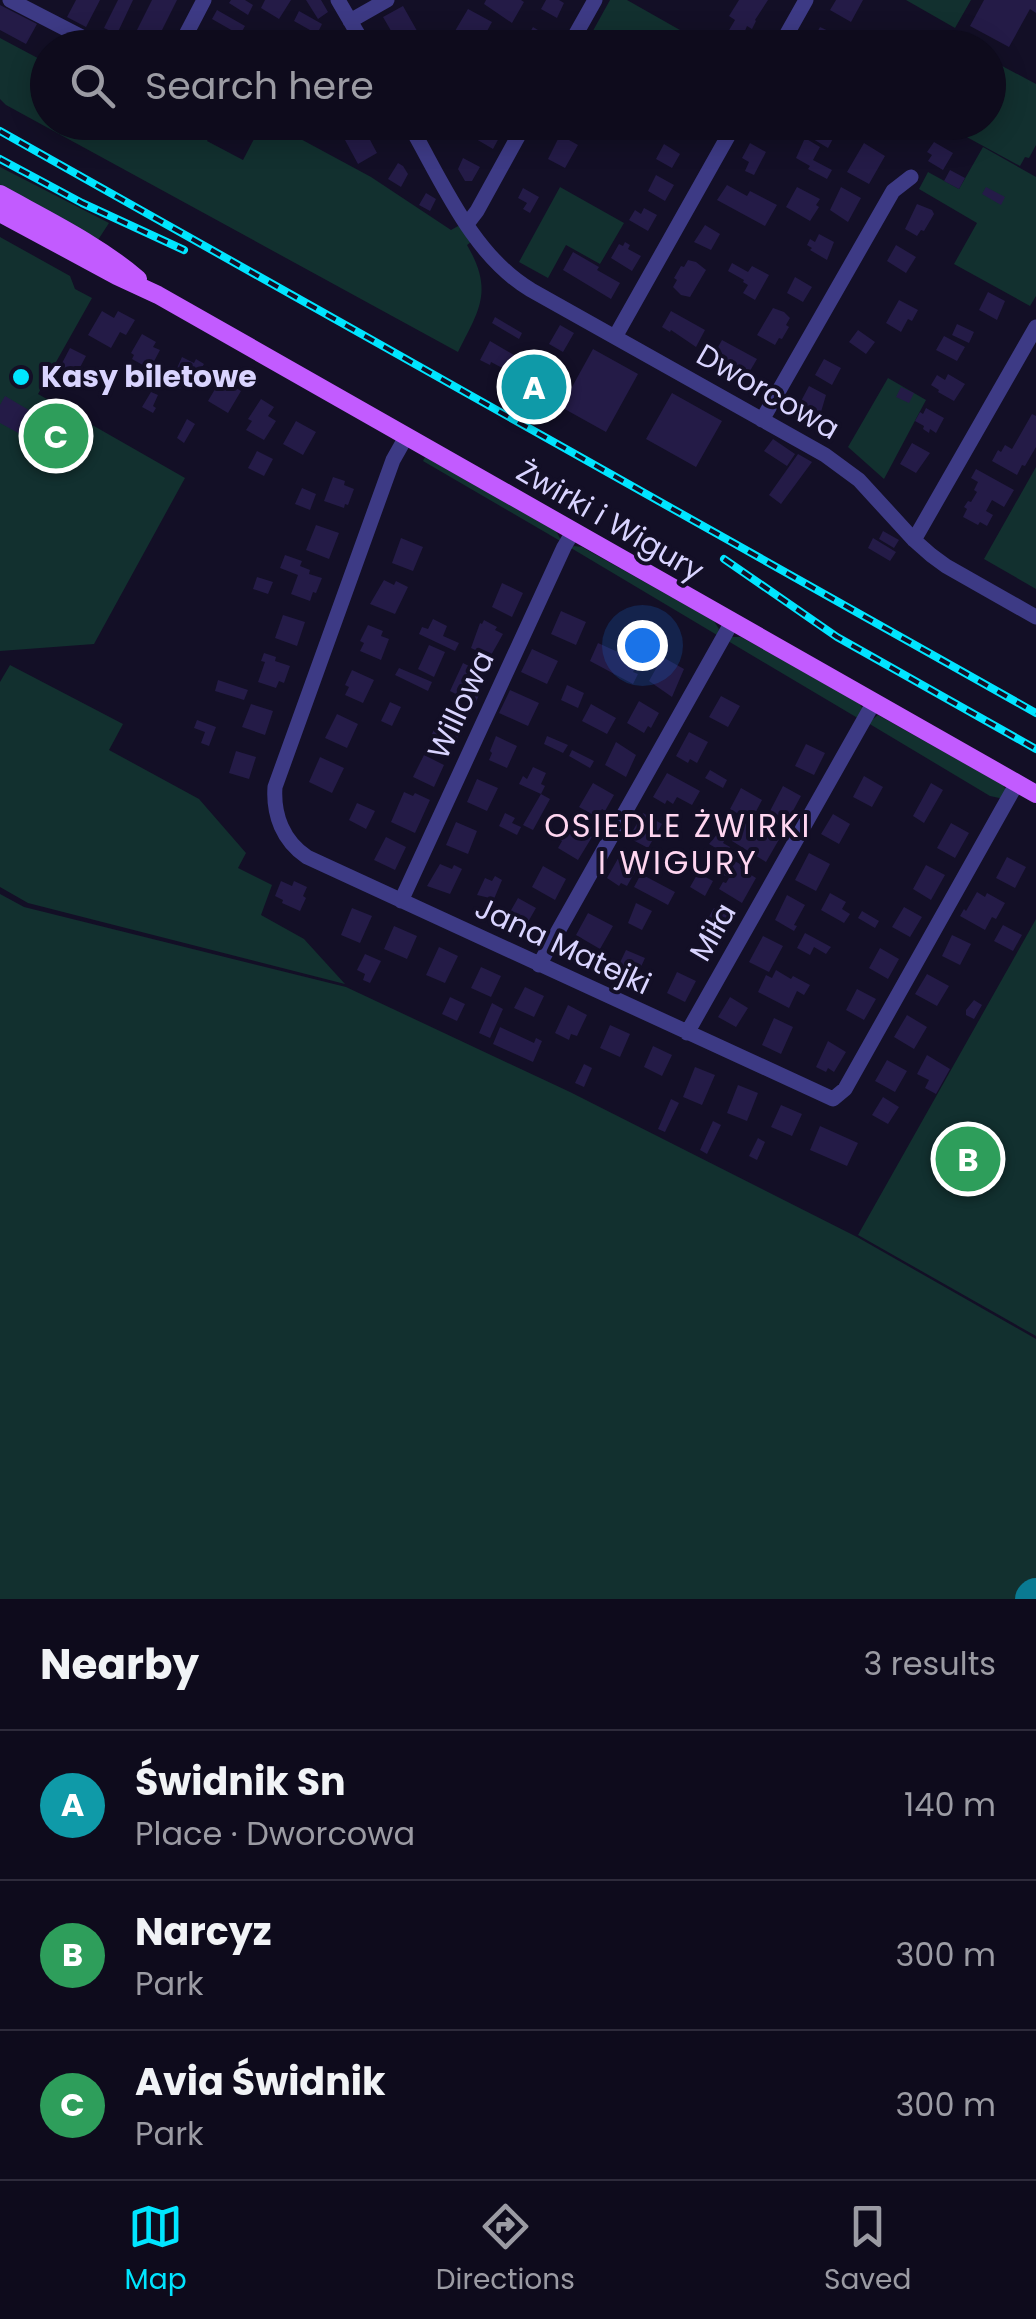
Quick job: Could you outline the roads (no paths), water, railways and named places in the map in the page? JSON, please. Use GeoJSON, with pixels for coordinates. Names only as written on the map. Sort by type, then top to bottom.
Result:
{"type":"FeatureCollection","features":[{"type":"Feature","properties":{"kind":"main road"},"geometry":{"type":"LineString","coordinates":[[0,194],[119,262],[158,296]]}},
{"type":"Feature","properties":{"kind":"main road"},"geometry":{"type":"LineString","coordinates":[[4,215],[158,296]]}},
{"type":"Feature","properties":{"kind":"main road","name":"Żwirki i Wigury"},"geometry":{"type":"LineString","coordinates":[[158,296],[1036,794]]}},
{"type":"Feature","properties":{"kind":"street"},"geometry":{"type":"LineString","coordinates":[[10,0],[68,30]]}},
{"type":"Feature","properties":{"kind":"street"},"geometry":{"type":"LineString","coordinates":[[188,30],[204,0]]}},
{"type":"Feature","properties":{"kind":"street"},"geometry":{"type":"LineString","coordinates":[[338,0],[355,30]]}},
{"type":"Feature","properties":{"kind":"street"},"geometry":{"type":"LineString","coordinates":[[350,21],[387,0]]}},
{"type":"Feature","properties":{"kind":"street"},"geometry":{"type":"LineString","coordinates":[[578,30],[595,0]]}},
{"type":"Feature","properties":{"kind":"street"},"geometry":{"type":"LineString","coordinates":[[789,30],[806,0]]}},
{"type":"Feature","properties":{"kind":"street","name":"Dworcowa"},"geometry":{"type":"LineString","coordinates":[[419,140],[488,256],[507,275],[842,466],[914,540],[946,566],[1036,617]]}},
{"type":"Feature","properties":{"kind":"street"},"geometry":{"type":"LineString","coordinates":[[468,224],[516,140]]}},
{"type":"Feature","properties":{"kind":"street"},"geometry":{"type":"LineString","coordinates":[[616,337],[726,140]]}},
{"type":"Feature","properties":{"kind":"street"},"geometry":{"type":"LineString","coordinates":[[762,420],[893,191],[911,177]]}},
{"type":"Feature","properties":{"kind":"street"},"geometry":{"type":"LineString","coordinates":[[914,540],[1036,328]]}},
{"type":"Feature","properties":{"kind":"street","name":"Jana Matejki"},"geometry":{"type":"LineString","coordinates":[[406,437],[393,460],[279,773],[275,803],[281,827],[291,844],[307,857],[834,1099],[845,1090],[1017,783]]}},
{"type":"Feature","properties":{"kind":"street","name":"Willowa"},"geometry":{"type":"LineString","coordinates":[[401,901],[574,532]]}},
{"type":"Feature","properties":{"kind":"street"},"geometry":{"type":"LineString","coordinates":[[539,965],[732,622]]}},
{"type":"Feature","properties":{"kind":"street","name":"Miła"},"geometry":{"type":"LineString","coordinates":[[687,1033],[874,702]]}},
{"type":"Feature","properties":{"kind":"railway"},"geometry":{"type":"LineString","coordinates":[[0,131],[1036,713]]}},
{"type":"Feature","properties":{"kind":"railway"},"geometry":{"type":"LineString","coordinates":[[0,159],[82,203],[184,250]]}},
{"type":"Feature","properties":{"kind":"railway"},"geometry":{"type":"LineString","coordinates":[[724,559],[837,637],[1036,749]]}},
{"type":"Feature","properties":{"kind":"place","name":"Kasy biletowe"},"geometry":{"type":"Point","coordinates":[21,377]}},
{"type":"Feature","properties":{"kind":"place","name":"Świdnik Sn"},"geometry":{"type":"Point","coordinates":[534,387]}},
{"type":"Feature","properties":{"kind":"place","name":"Avia Świdnik"},"geometry":{"type":"Point","coordinates":[56,436]}},
{"type":"Feature","properties":{"kind":"place","name":"Narcyz"},"geometry":{"type":"Point","coordinates":[968,1159]}},
{"type":"Feature","properties":{"kind":"district","name":"OSIEDLE ŻWIRKI I WIGURY"},"geometry":{"type":"Point","coordinates":[678,844]}}]}
